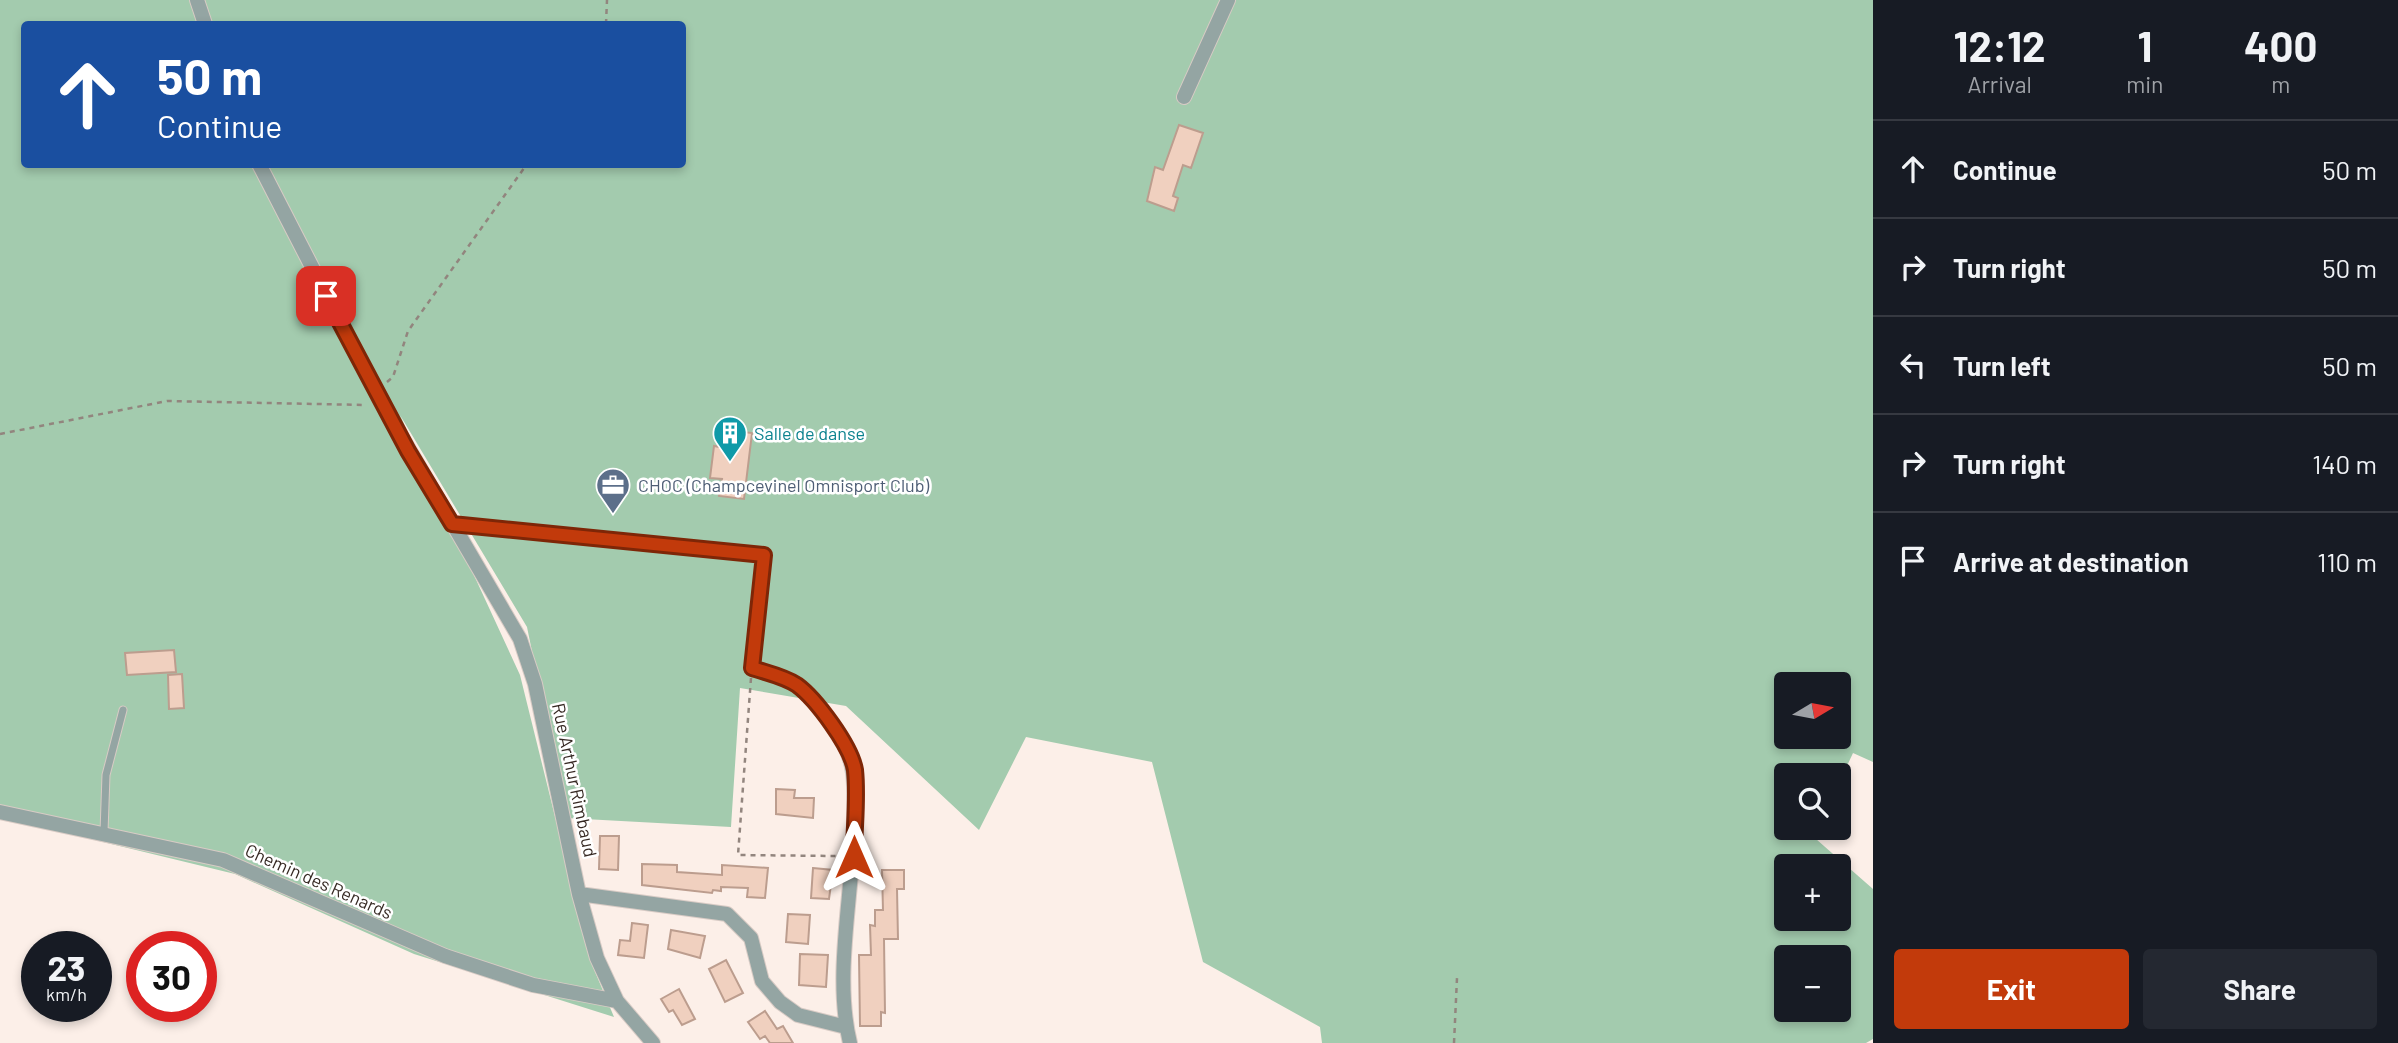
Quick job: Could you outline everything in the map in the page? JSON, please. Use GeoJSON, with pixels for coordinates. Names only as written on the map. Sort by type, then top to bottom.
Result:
{"type":"FeatureCollection","features":[{"type":"Feature","properties":{"kind":"street"},"geometry":{"type":"LineString","coordinates":[[197,0],[204,21]]}},
{"type":"Feature","properties":{"kind":"street"},"geometry":{"type":"LineString","coordinates":[[1184,97],[1228,0]]}},
{"type":"Feature","properties":{"kind":"street","name":"Rue Arthur Rimbaud"},"geometry":{"type":"LineString","coordinates":[[261,168],[383,405],[520,639],[535,684],[579,894],[597,958],[617,1002],[653,1043]]}},
{"type":"Feature","properties":{"kind":"street"},"geometry":{"type":"LineString","coordinates":[[842,741],[855,769],[854,857],[842,1001],[850,1043]]}},
{"type":"Feature","properties":{"kind":"street","name":"Chemin des Renards"},"geometry":{"type":"LineString","coordinates":[[0,812],[104,832],[223,860],[445,956],[533,985],[617,1002]]}},
{"type":"Feature","properties":{"kind":"street"},"geometry":{"type":"LineString","coordinates":[[579,894],[727,914],[751,939],[762,981],[780,1002],[798,1015],[846,1027]]}},
{"type":"Feature","properties":{"kind":"lane"},"geometry":{"type":"LineString","coordinates":[[452,524],[764,555],[752,668],[785,678],[800,687],[842,741]]}},
{"type":"Feature","properties":{"kind":"lane"},"geometry":{"type":"LineString","coordinates":[[104,832],[106,775],[123,710]]}},
{"type":"Feature","properties":{"kind":"path"},"geometry":{"type":"LineString","coordinates":[[606,21],[607,0]]}},
{"type":"Feature","properties":{"kind":"path"},"geometry":{"type":"LineString","coordinates":[[376,390],[393,377],[408,331],[524,168]]}},
{"type":"Feature","properties":{"kind":"path"},"geometry":{"type":"LineString","coordinates":[[0,434],[167,401],[383,405]]}},
{"type":"Feature","properties":{"kind":"path"},"geometry":{"type":"LineString","coordinates":[[752,668],[738,855],[854,857]]}},
{"type":"Feature","properties":{"kind":"path"},"geometry":{"type":"LineString","coordinates":[[1454,1043],[1457,978]]}},
{"type":"Feature","properties":{"kind":"green space"},"geometry":{"type":"Polygon","coordinates":[[[0,0],[1873,0],[1873,762],[1853,753],[1848,763],[1774,763],[1774,840],[1817,840],[1833,854],[1774,854],[1774,931],[1851,931],[1851,870],[1873,889],[1873,1039],[1866,1043],[1322,1043],[1320,1027],[1203,962],[1152,762],[1026,737],[979,830],[846,706],[740,688],[731,827],[566,818],[527,627],[400,415],[520,675],[591,962],[614,1017],[414,954],[235,874],[0,817],[0,0]]]}},
{"type":"Feature","properties":{"kind":"building"},"geometry":{"type":"Polygon","coordinates":[[[1179,125],[1203,133],[1191,168],[1183,165],[1173,196],[1178,198],[1174,211],[1147,201],[1155,167],[1163,170],[1179,125]]]}},
{"type":"Feature","properties":{"kind":"building","name":"Salle de danse"},"geometry":{"type":"Polygon","coordinates":[[[728,430],[752,433],[744,499],[719,496],[722,479],[710,478],[714,446],[725,448],[728,430]]]}},
{"type":"Feature","properties":{"kind":"building"},"geometry":{"type":"Polygon","coordinates":[[[174,650],[176,672],[127,675],[125,653],[174,650]]]}},
{"type":"Feature","properties":{"kind":"building"},"geometry":{"type":"Polygon","coordinates":[[[182,674],[184,708],[169,709],[168,675],[182,674]]]}},
{"type":"Feature","properties":{"kind":"building"},"geometry":{"type":"Polygon","coordinates":[[[776,789],[795,790],[794,798],[814,798],[813,818],[776,814],[776,789]]]}},
{"type":"Feature","properties":{"kind":"building"},"geometry":{"type":"Polygon","coordinates":[[[600,836],[619,836],[618,870],[599,869],[600,836]]]}},
{"type":"Feature","properties":{"kind":"building"},"geometry":{"type":"Polygon","coordinates":[[[642,864],[677,865],[677,872],[722,875],[722,865],[768,868],[765,898],[747,897],[748,888],[721,887],[721,891],[713,890],[712,893],[642,885],[642,864]]]}},
{"type":"Feature","properties":{"kind":"building"},"geometry":{"type":"Polygon","coordinates":[[[813,868],[833,870],[829,899],[811,898],[813,868]]]}},
{"type":"Feature","properties":{"kind":"building"},"geometry":{"type":"Polygon","coordinates":[[[882,870],[904,870],[904,889],[897,889],[898,939],[884,939],[885,1013],[881,1012],[881,1026],[860,1026],[859,955],[871,955],[870,925],[875,926],[875,910],[883,910],[882,870]]]}},
{"type":"Feature","properties":{"kind":"building"},"geometry":{"type":"Polygon","coordinates":[[[788,914],[810,915],[808,944],[786,942],[788,914]]]}},
{"type":"Feature","properties":{"kind":"building"},"geometry":{"type":"Polygon","coordinates":[[[632,923],[648,925],[644,958],[618,955],[620,940],[630,941],[632,923]]]}},
{"type":"Feature","properties":{"kind":"building"},"geometry":{"type":"Polygon","coordinates":[[[671,930],[705,936],[700,958],[668,949],[671,930]]]}},
{"type":"Feature","properties":{"kind":"building"},"geometry":{"type":"Polygon","coordinates":[[[800,954],[828,955],[826,987],[799,985],[800,954]]]}},
{"type":"Feature","properties":{"kind":"building"},"geometry":{"type":"Polygon","coordinates":[[[726,960],[743,993],[725,1002],[709,969],[726,960]]]}},
{"type":"Feature","properties":{"kind":"building"},"geometry":{"type":"Polygon","coordinates":[[[679,989],[695,1019],[682,1025],[673,1010],[669,1012],[661,999],[679,989]]]}},
{"type":"Feature","properties":{"kind":"building"},"geometry":{"type":"Polygon","coordinates":[[[765,1011],[777,1029],[783,1026],[793,1043],[770,1043],[765,1036],[760,1039],[748,1022],[765,1011]]]}},
{"type":"Feature","properties":{"kind":"place","name":"Salle de danse"},"geometry":{"type":"Point","coordinates":[730,463]}},
{"type":"Feature","properties":{"kind":"place","name":"CHOC (Champcevinel Omnisport Club)"},"geometry":{"type":"Point","coordinates":[613,515]}},
{"type":"Feature","properties":{"kind":"route"},"geometry":{"type":"LineString","coordinates":[[326,296],[408,451],[452,524],[764,555],[752,668],[785,678],[800,687],[824,715],[850,754],[855,769],[854,857]]}}]}
